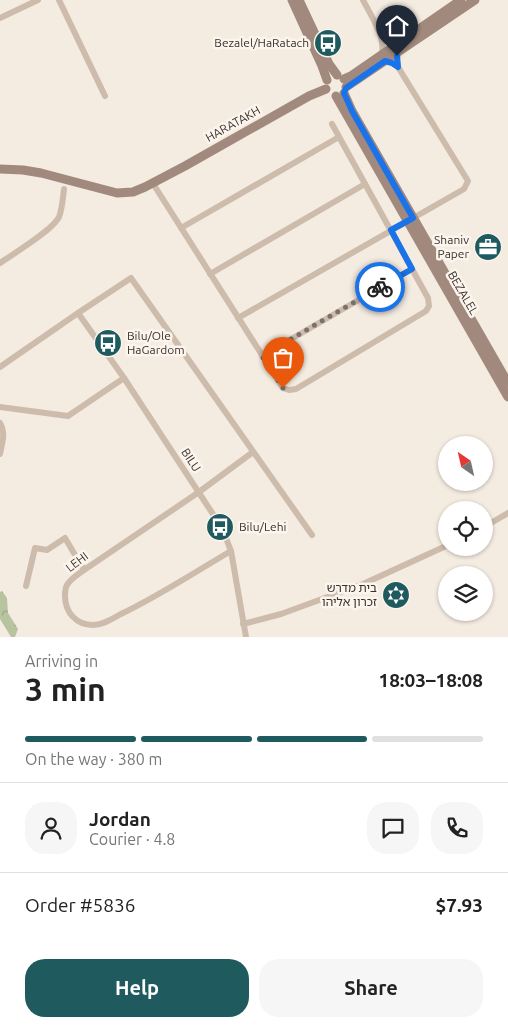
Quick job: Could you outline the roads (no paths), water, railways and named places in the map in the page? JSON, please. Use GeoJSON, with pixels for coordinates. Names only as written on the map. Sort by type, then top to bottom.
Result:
{"type":"FeatureCollection","features":[{"type":"Feature","properties":{"kind":"street"},"geometry":{"type":"LineString","coordinates":[[0,18],[38,0]]}},
{"type":"Feature","properties":{"kind":"street"},"geometry":{"type":"LineString","coordinates":[[59,0],[104,96]]}},
{"type":"Feature","properties":{"kind":"street"},"geometry":{"type":"LineString","coordinates":[[292,0],[320,60],[330,94],[342,86]]}},
{"type":"Feature","properties":{"kind":"street","name":"BEZALEL"},"geometry":{"type":"LineString","coordinates":[[299,0],[329,64],[410,220],[508,397]]}},
{"type":"Feature","properties":{"kind":"street"},"geometry":{"type":"LineString","coordinates":[[363,0],[381,36],[384,58]]}},
{"type":"Feature","properties":{"kind":"street"},"geometry":{"type":"LineString","coordinates":[[384,58],[399,42],[461,0]]}},
{"type":"Feature","properties":{"kind":"street"},"geometry":{"type":"LineString","coordinates":[[384,58],[398,52],[476,0]]}},
{"type":"Feature","properties":{"kind":"street"},"geometry":{"type":"LineString","coordinates":[[381,36],[388,40],[399,42]]}},
{"type":"Feature","properties":{"kind":"street"},"geometry":{"type":"LineString","coordinates":[[238,318],[464,189],[468,181],[398,67],[398,52]]}},
{"type":"Feature","properties":{"kind":"street"},"geometry":{"type":"LineString","coordinates":[[384,58],[398,67]]}},
{"type":"Feature","properties":{"kind":"street","name":"HARATAKH"},"geometry":{"type":"LineString","coordinates":[[0,169],[41,173],[117,193],[133,192],[185,166],[309,96],[327,85],[332,76],[342,86],[351,76],[384,58]]}},
{"type":"Feature","properties":{"kind":"street"},"geometry":{"type":"LineString","coordinates":[[152,182],[283,388],[289,390],[296,389],[426,311],[429,306],[428,298],[332,124]]}},
{"type":"Feature","properties":{"kind":"street"},"geometry":{"type":"LineString","coordinates":[[181,228],[339,137]]}},
{"type":"Feature","properties":{"kind":"street"},"geometry":{"type":"LineString","coordinates":[[210,274],[365,184]]}},
{"type":"Feature","properties":{"kind":"street"},"geometry":{"type":"LineString","coordinates":[[0,263],[41,235],[53,224],[59,217],[64,189]]}},
{"type":"Feature","properties":{"kind":"street","name":"BEZALEL"},"geometry":{"type":"LineString","coordinates":[[410,220],[508,383]]}},
{"type":"Feature","properties":{"kind":"street"},"geometry":{"type":"LineString","coordinates":[[262,356],[412,269]]}},
{"type":"Feature","properties":{"kind":"street"},"geometry":{"type":"LineString","coordinates":[[0,367],[131,278],[312,535]]}},
{"type":"Feature","properties":{"kind":"street","name":"BILU"},"geometry":{"type":"LineString","coordinates":[[78,313],[124,378],[222,528],[231,551],[246,637]]}},
{"type":"Feature","properties":{"kind":"street"},"geometry":{"type":"LineString","coordinates":[[0,407],[68,416],[124,378]]}},
{"type":"Feature","properties":{"kind":"street"},"geometry":{"type":"LineString","coordinates":[[0,423],[4,429],[4,434],[0,454]]}},
{"type":"Feature","properties":{"kind":"street","name":"LEHI"},"geometry":{"type":"LineString","coordinates":[[231,551],[136,607],[101,624],[92,625],[74,619],[65,603],[65,591],[70,581],[253,452]]}},
{"type":"Feature","properties":{"kind":"street"},"geometry":{"type":"LineString","coordinates":[[493,522],[508,513]]}},
{"type":"Feature","properties":{"kind":"street"},"geometry":{"type":"LineString","coordinates":[[26,586],[35,548],[47,550],[65,538],[84,570]]}},
{"type":"Feature","properties":{"kind":"street"},"geometry":{"type":"LineString","coordinates":[[243,624],[281,614],[363,584],[438,550]]}},
{"type":"Feature","properties":{"kind":"place","name":"Bezalel/HaRatach"},"geometry":{"type":"Point","coordinates":[328,43]}},
{"type":"Feature","properties":{"kind":"place","name":"Shaniv Paper"},"geometry":{"type":"Point","coordinates":[488,247]}},
{"type":"Feature","properties":{"kind":"place","name":"Bilu/Ole HaGardom"},"geometry":{"type":"Point","coordinates":[108,343]}},
{"type":"Feature","properties":{"kind":"place","name":"Bilu/Lehi"},"geometry":{"type":"Point","coordinates":[220,527]}},
{"type":"Feature","properties":{"kind":"place","name":"בית מדרש זכרון אליהו"},"geometry":{"type":"Point","coordinates":[396,595]}}]}
